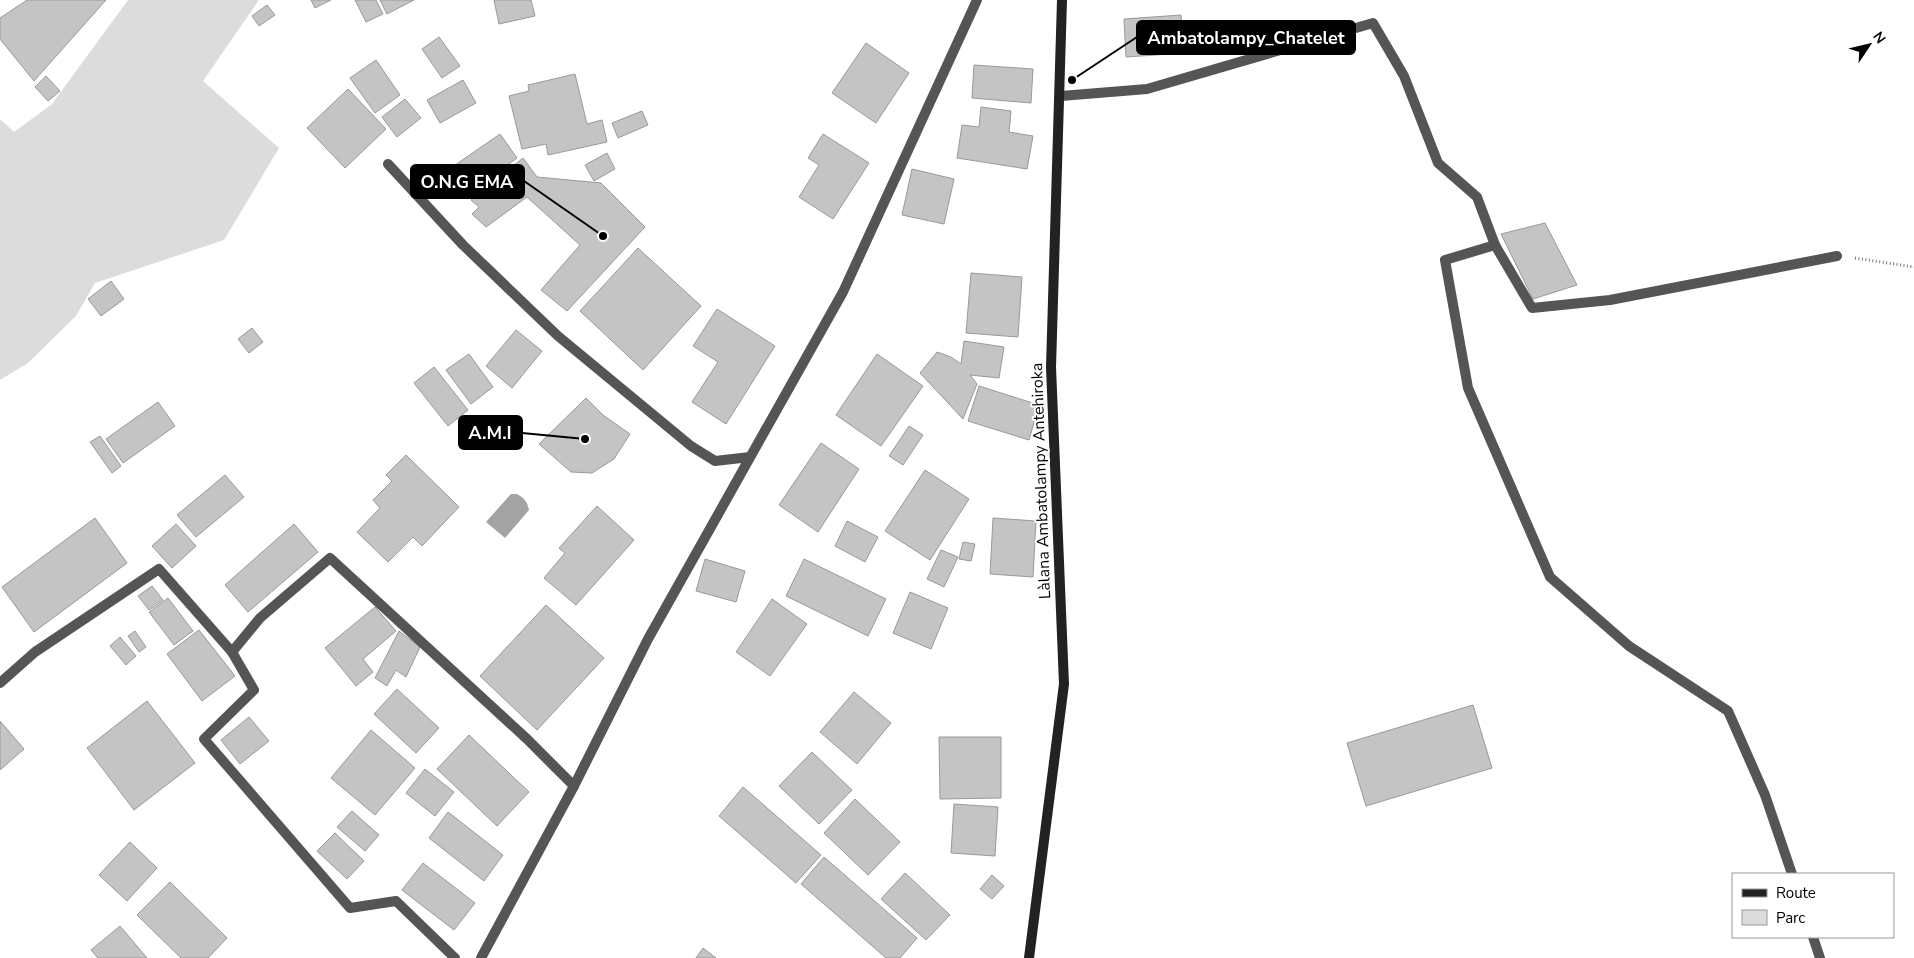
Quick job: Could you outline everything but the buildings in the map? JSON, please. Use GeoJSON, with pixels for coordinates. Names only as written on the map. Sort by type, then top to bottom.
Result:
{"type":"FeatureCollection","features":[{"type":"Feature","properties":{"kind":"street"},"geometry":{"type":"LineString","coordinates":[[481,958],[574,786],[648,639],[843,292],[977,0]]}},
{"type":"Feature","properties":{"kind":"street","name":"Làlana Ambatolampy Antehiroka"},"geometry":{"type":"LineString","coordinates":[[1029,958],[1064,684],[1051,367],[1061,96],[1062,0]]}},
{"type":"Feature","properties":{"kind":"street"},"geometry":{"type":"LineString","coordinates":[[1061,96],[1147,89],[1373,23],[1404,76],[1438,163],[1477,196],[1495,245],[1532,308],[1610,300],[1837,256]]}},
{"type":"Feature","properties":{"kind":"street"},"geometry":{"type":"LineString","coordinates":[[388,164],[463,245],[558,336],[691,446],[715,461],[750,457]]}},
{"type":"Feature","properties":{"kind":"street"},"geometry":{"type":"LineString","coordinates":[[1495,245],[1444,260],[1468,388],[1550,577],[1629,646],[1728,711],[1765,795],[1792,873]]}},
{"type":"Feature","properties":{"kind":"street"},"geometry":{"type":"LineString","coordinates":[[232,652],[260,618],[330,558],[527,739],[574,786]]}},
{"type":"Feature","properties":{"kind":"street"},"geometry":{"type":"LineString","coordinates":[[0,683],[35,652],[160,569],[232,652],[254,690],[204,739],[350,908],[396,901],[455,958]]}},
{"type":"Feature","properties":{"kind":"street"},"geometry":{"type":"LineString","coordinates":[[1813,938],[1820,958]]}},
{"type":"Feature","properties":{"kind":"path"},"geometry":{"type":"LineString","coordinates":[[1837,256],[1914,267]]}},
{"type":"Feature","properties":{"kind":"green space"},"geometry":{"type":"Polygon","coordinates":[[[128,0],[259,0],[203,81],[279,148],[224,240],[95,283],[76,316],[28,363],[0,380],[0,119],[14,132],[52,104],[128,0]]]}},
{"type":"Feature","properties":{"kind":"shaded area"},"geometry":{"type":"Polygon","coordinates":[[[511,494],[517,494],[523,498],[529,510],[505,538],[486,522],[511,494]]]}},
{"type":"Feature","properties":{"kind":"place","name":"Ambatolampy_Chatelet"},"geometry":{"type":"Point","coordinates":[1072,80]}},
{"type":"Feature","properties":{"kind":"place","name":"O.N.G EMA"},"geometry":{"type":"Point","coordinates":[603,236]}},
{"type":"Feature","properties":{"kind":"place","name":"A.M.I"},"geometry":{"type":"Point","coordinates":[585,439]}}]}
